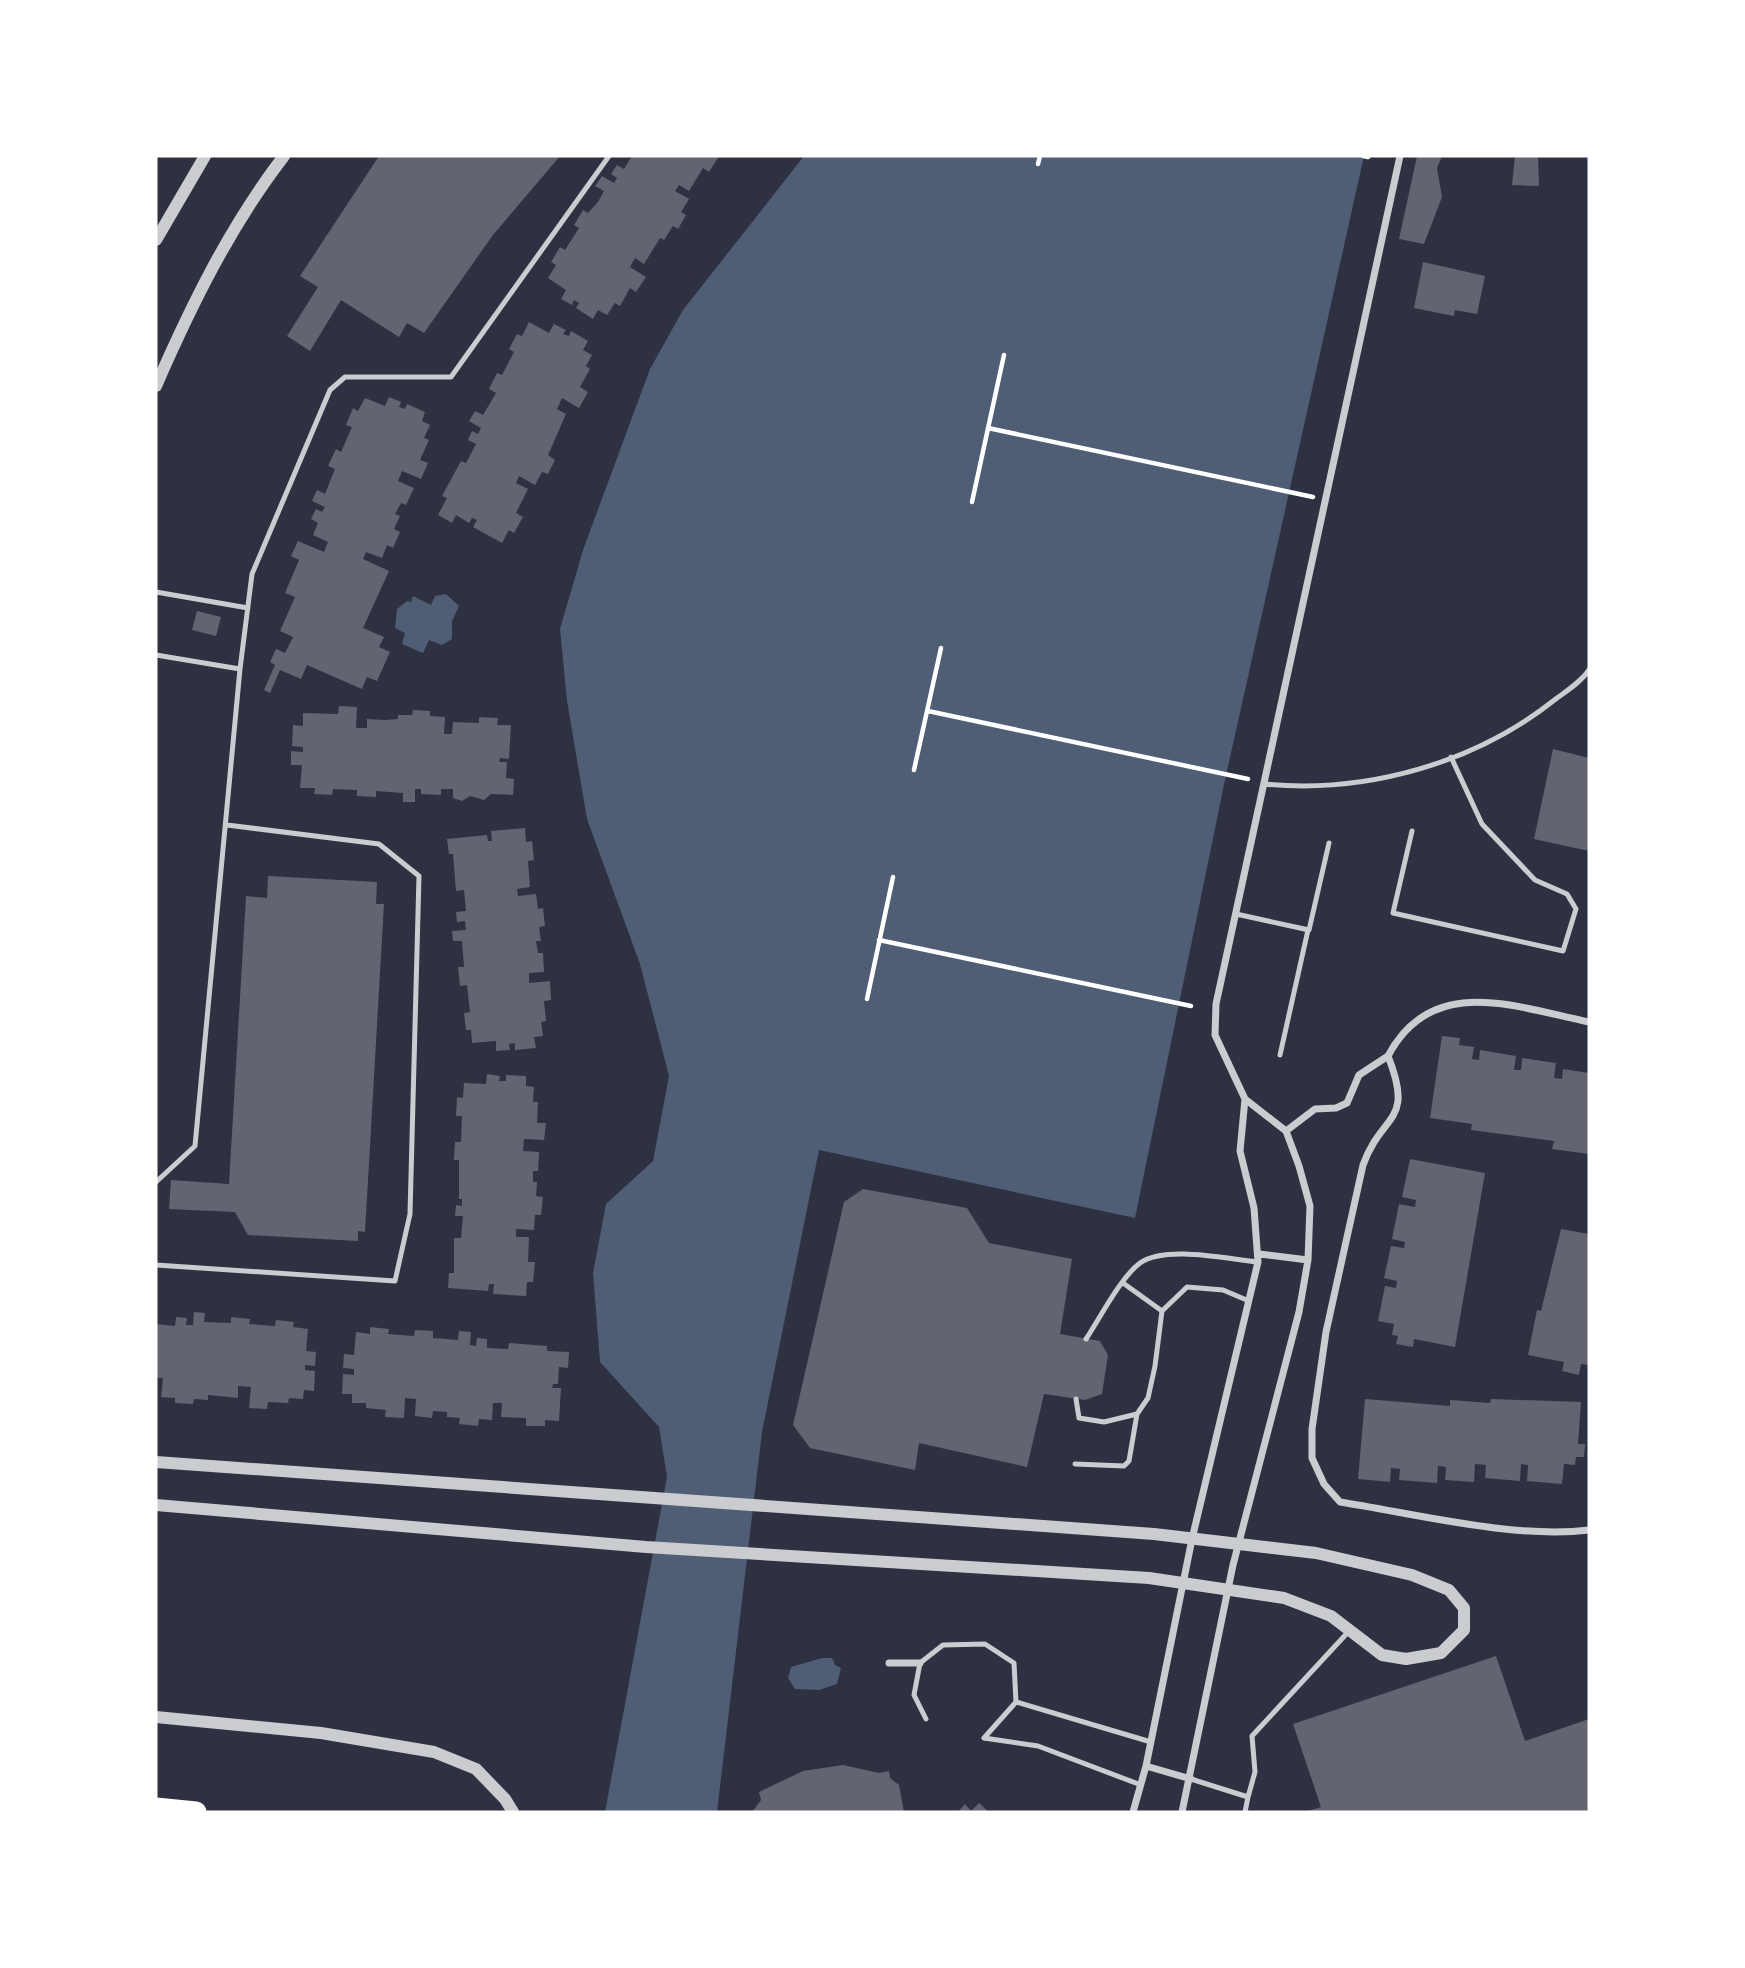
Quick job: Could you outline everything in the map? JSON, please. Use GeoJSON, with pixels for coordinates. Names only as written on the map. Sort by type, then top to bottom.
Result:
{"type":"FeatureCollection","features":[{"type":"Feature","properties":{"kind":"highway"},"geometry":{"type":"LineString","coordinates":[[156,1808],[197,1812]]}},
{"type":"Feature","properties":{"kind":"street"},"geometry":{"type":"LineString","coordinates":[[156,240],[205,156]]}},
{"type":"Feature","properties":{"kind":"street"},"geometry":{"type":"LineString","coordinates":[[156,386],[186,318],[223,250],[284,156]]}},
{"type":"Feature","properties":{"kind":"street"},"geometry":{"type":"LineString","coordinates":[[1182,1812],[1191,1779],[1228,1590],[1299,1312],[1308,1260],[1310,1206],[1286,1131],[1245,1098],[1215,1035],[1216,1004],[1400,156]]}},
{"type":"Feature","properties":{"kind":"street"},"geometry":{"type":"LineString","coordinates":[[1286,1131],[1315,1109],[1336,1108],[1347,1103],[1359,1075],[1388,1056],[1400,1033],[1424,1013],[1454,1004],[1484,1001],[1589,1022]]}},
{"type":"Feature","properties":{"kind":"street"},"geometry":{"type":"LineString","coordinates":[[1388,1056],[1398,1082],[1398,1107],[1388,1127],[1372,1140],[1363,1165],[1326,1332],[1312,1429],[1312,1458],[1324,1484],[1340,1502],[1502,1527],[1562,1533],[1589,1530]]}},
{"type":"Feature","properties":{"kind":"street"},"geometry":{"type":"LineString","coordinates":[[1133,1812],[1146,1766],[1192,1539],[1259,1258],[1254,1208],[1240,1151],[1245,1098]]}},
{"type":"Feature","properties":{"kind":"street"},"geometry":{"type":"LineString","coordinates":[[1259,1258],[1308,1260]]}},
{"type":"Feature","properties":{"kind":"street"},"geometry":{"type":"LineString","coordinates":[[156,1462],[1192,1539],[1316,1553],[1412,1575],[1449,1590],[1464,1608],[1464,1630],[1441,1653],[1406,1659],[1382,1655],[1331,1616],[1284,1598],[1183,1582],[646,1547],[156,1505]]}},
{"type":"Feature","properties":{"kind":"street"},"geometry":{"type":"LineString","coordinates":[[889,1663],[920,1663]]}},
{"type":"Feature","properties":{"kind":"street"},"geometry":{"type":"LineString","coordinates":[[156,1717],[321,1733],[434,1752],[476,1769],[505,1799],[513,1812]]}},
{"type":"Feature","properties":{"kind":"street"},"geometry":{"type":"LineString","coordinates":[[1146,1766],[1191,1779]]}},
{"type":"Feature","properties":{"kind":"lane"},"geometry":{"type":"LineString","coordinates":[[156,1182],[195,1146],[240,669],[252,574],[330,390],[345,377],[451,377],[609,156]]}},
{"type":"Feature","properties":{"kind":"lane"},"geometry":{"type":"LineString","coordinates":[[156,592],[248,608]]}},
{"type":"Feature","properties":{"kind":"lane"},"geometry":{"type":"LineString","coordinates":[[156,655],[240,669]]}},
{"type":"Feature","properties":{"kind":"lane"},"geometry":{"type":"LineString","coordinates":[[1264,784],[1301,788],[1357,783],[1417,771],[1537,714],[1589,670]]}},
{"type":"Feature","properties":{"kind":"lane"},"geometry":{"type":"LineString","coordinates":[[1412,831],[1393,913],[1563,951],[1576,909],[1567,894],[1535,880],[1482,824],[1451,757]]}},
{"type":"Feature","properties":{"kind":"lane"},"geometry":{"type":"LineString","coordinates":[[156,1265],[396,1281],[411,1214],[419,876],[379,844],[227,825]]}},
{"type":"Feature","properties":{"kind":"lane"},"geometry":{"type":"LineString","coordinates":[[1280,1055],[1329,843]]}},
{"type":"Feature","properties":{"kind":"lane"},"geometry":{"type":"LineString","coordinates":[[1236,914],[1308,930]]}},
{"type":"Feature","properties":{"kind":"lane"},"geometry":{"type":"LineString","coordinates":[[1086,1339],[1138,1264],[1177,1254],[1259,1258]]}},
{"type":"Feature","properties":{"kind":"lane"},"geometry":{"type":"LineString","coordinates":[[1123,1283],[1162,1311]]}},
{"type":"Feature","properties":{"kind":"lane"},"geometry":{"type":"LineString","coordinates":[[1075,1464],[1124,1466],[1129,1461],[1137,1414],[1148,1398],[1156,1366],[1162,1311],[1187,1287],[1223,1290],[1250,1301]]}},
{"type":"Feature","properties":{"kind":"lane"},"geometry":{"type":"LineString","coordinates":[[1076,1399],[1079,1418],[1104,1422],[1137,1414]]}},
{"type":"Feature","properties":{"kind":"lane"},"geometry":{"type":"LineString","coordinates":[[1245,1812],[1255,1772],[1252,1736],[1271,1719],[1294,1688],[1311,1674],[1350,1630]]}},
{"type":"Feature","properties":{"kind":"lane"},"geometry":{"type":"LineString","coordinates":[[926,1719],[914,1695],[920,1663],[943,1644],[985,1644],[1014,1663],[1016,1702],[984,1738],[1038,1746],[1141,1785]]}},
{"type":"Feature","properties":{"kind":"lane"},"geometry":{"type":"LineString","coordinates":[[1016,1702],[1151,1742]]}},
{"type":"Feature","properties":{"kind":"lane"},"geometry":{"type":"LineString","coordinates":[[1191,1779],[1248,1797]]}},
{"type":"Feature","properties":{"kind":"path"},"geometry":{"type":"LineString","coordinates":[[1038,164],[1040,156]]}},
{"type":"Feature","properties":{"kind":"path"},"geometry":{"type":"LineString","coordinates":[[972,502],[1004,355]]}},
{"type":"Feature","properties":{"kind":"path"},"geometry":{"type":"LineString","coordinates":[[988,428],[1302,495]]}},
{"type":"Feature","properties":{"kind":"path"},"geometry":{"type":"LineString","coordinates":[[914,770],[941,648]]}},
{"type":"Feature","properties":{"kind":"path"},"geometry":{"type":"LineString","coordinates":[[928,710],[1239,775]]}},
{"type":"Feature","properties":{"kind":"path"},"geometry":{"type":"LineString","coordinates":[[867,999],[892,877]]}},
{"type":"Feature","properties":{"kind":"path"},"geometry":{"type":"LineString","coordinates":[[879,940],[1191,1006]]}},
{"type":"Feature","properties":{"kind":"water"},"geometry":{"type":"Polygon","coordinates":[[[804,156],[1364,156],[1225,780],[1135,1218],[819,1150],[762,1432],[717,1812],[605,1812],[667,1477],[659,1427],[600,1362],[593,1273],[606,1204],[653,1161],[669,1076],[640,964],[587,819],[567,701],[560,629],[583,550],[650,369],[683,310],[804,156]]]}},
{"type":"Feature","properties":{"kind":"water"},"geometry":{"type":"Polygon","coordinates":[[[446,594],[459,606],[452,621],[452,639],[442,645],[429,640],[423,653],[402,644],[405,633],[395,628],[397,609],[407,601],[411,602],[413,596],[431,605],[435,596],[446,594]]]}},
{"type":"Feature","properties":{"kind":"water"},"geometry":{"type":"Polygon","coordinates":[[[822,1658],[832,1658],[835,1665],[841,1668],[837,1684],[819,1690],[795,1689],[788,1678],[791,1667],[822,1658]]]}},
{"type":"Feature","properties":{"kind":"building"},"geometry":{"type":"Polygon","coordinates":[[[379,156],[560,156],[493,235],[424,333],[407,323],[399,337],[341,300],[310,351],[287,336],[318,287],[300,276],[379,156]]]}},
{"type":"Feature","properties":{"kind":"building"},"geometry":{"type":"Polygon","coordinates":[[[632,156],[719,156],[709,172],[703,168],[689,191],[679,185],[675,191],[689,199],[681,212],[686,215],[678,229],[673,226],[664,240],[660,238],[644,264],[635,258],[630,267],[646,277],[636,292],[630,288],[620,306],[615,303],[607,315],[598,310],[593,319],[576,308],[579,303],[574,300],[572,305],[561,299],[566,290],[548,278],[556,265],[551,262],[560,247],[565,250],[579,228],[574,225],[583,210],[588,213],[598,202],[604,191],[595,186],[602,176],[614,183],[617,178],[611,174],[617,165],[624,169],[632,156]]]}},
{"type":"Feature","properties":{"kind":"building"},"geometry":{"type":"Polygon","coordinates":[[[1417,156],[1442,156],[1437,168],[1442,197],[1424,244],[1399,239],[1417,156]]]}},
{"type":"Feature","properties":{"kind":"building"},"geometry":{"type":"Polygon","coordinates":[[[1515,156],[1538,156],[1539,186],[1512,185],[1515,156]]]}},
{"type":"Feature","properties":{"kind":"building"},"geometry":{"type":"Polygon","coordinates":[[[1423,262],[1485,276],[1477,314],[1455,310],[1454,316],[1414,308],[1423,262]]]}},
{"type":"Feature","properties":{"kind":"building"},"geometry":{"type":"Polygon","coordinates":[[[529,322],[549,333],[554,324],[566,330],[563,334],[569,336],[571,331],[588,341],[583,350],[592,355],[586,366],[590,369],[580,387],[588,392],[579,408],[562,398],[557,409],[566,414],[548,455],[555,460],[548,474],[542,472],[535,485],[519,476],[516,483],[528,489],[516,513],[523,517],[514,533],[509,530],[502,543],[473,527],[477,520],[472,518],[469,523],[456,515],[452,523],[438,515],[447,498],[442,496],[461,461],[466,463],[476,444],[468,440],[472,431],[478,434],[481,428],[469,421],[475,411],[483,415],[496,393],[489,389],[497,373],[502,375],[514,352],[509,349],[517,334],[522,336],[529,322]]]}},
{"type":"Feature","properties":{"kind":"building"},"geometry":{"type":"Polygon","coordinates":[[[389,397],[401,402],[399,407],[405,409],[407,404],[425,412],[422,421],[430,425],[424,438],[429,440],[420,460],[428,463],[421,479],[402,471],[398,481],[414,488],[406,505],[401,503],[395,514],[400,516],[394,529],[400,532],[393,548],[387,545],[382,558],[366,552],[363,559],[389,571],[363,628],[384,637],[379,647],[390,652],[377,681],[367,677],[362,689],[307,665],[301,679],[280,670],[270,693],[264,690],[275,665],[270,662],[276,649],[285,653],[293,637],[280,631],[295,597],[285,593],[299,560],[291,556],[298,541],[324,552],[328,542],[313,535],[318,523],[311,519],[316,509],[322,512],[325,507],[312,501],[317,490],[325,494],[335,469],[328,466],[336,449],[341,452],[352,427],[346,425],[353,408],[358,411],[365,398],[385,406],[389,397]]]}},
{"type":"Feature","properties":{"kind":"building"},"geometry":{"type":"Polygon","coordinates":[[[197,611],[221,617],[216,636],[192,630],[197,611]]]}},
{"type":"Feature","properties":{"kind":"building"},"geometry":{"type":"Polygon","coordinates":[[[339,706],[357,707],[356,728],[367,728],[367,719],[398,719],[398,715],[412,715],[413,710],[430,711],[430,716],[445,717],[444,734],[452,734],[453,722],[479,723],[479,717],[498,718],[497,725],[511,725],[509,759],[500,758],[499,762],[507,762],[506,778],[514,779],[513,795],[491,794],[484,800],[470,796],[462,801],[453,798],[453,789],[441,789],[441,795],[421,794],[421,789],[415,789],[415,802],[403,802],[403,793],[376,791],[376,797],[357,796],[357,790],[333,789],[332,795],[314,794],[315,788],[300,788],[302,765],[291,765],[291,751],[303,752],[303,747],[292,746],[293,725],[303,726],[303,713],[338,714],[339,706]]]}},
{"type":"Feature","properties":{"kind":"building"},"geometry":{"type":"Polygon","coordinates":[[[1553,749],[1589,758],[1589,851],[1534,839],[1553,749]]]}},
{"type":"Feature","properties":{"kind":"building"},"geometry":{"type":"Polygon","coordinates":[[[525,828],[526,842],[532,841],[534,860],[528,861],[530,887],[517,889],[518,896],[536,894],[538,909],[543,908],[545,926],[539,927],[541,941],[536,941],[538,953],[543,953],[544,972],[529,973],[529,983],[550,981],[551,1000],[544,1001],[546,1021],[541,1022],[543,1036],[534,1037],[536,1048],[515,1050],[515,1043],[509,1044],[510,1050],[496,1051],[496,1041],[472,1043],[471,1030],[466,1030],[464,1013],[470,1012],[467,985],[460,986],[458,967],[464,967],[462,941],[453,941],[452,931],[466,930],[465,921],[457,922],[456,912],[466,911],[464,890],[456,891],[453,854],[449,854],[447,839],[487,835],[488,841],[492,841],[491,831],[525,828]]]}},
{"type":"Feature","properties":{"kind":"building"},"geometry":{"type":"Polygon","coordinates":[[[268,876],[377,882],[376,904],[384,904],[365,1232],[358,1231],[358,1241],[248,1235],[235,1212],[169,1209],[171,1180],[229,1184],[246,896],[267,898],[268,876]]]}},
{"type":"Feature","properties":{"kind":"building"},"geometry":{"type":"Polygon","coordinates":[[[1442,1036],[1460,1038],[1459,1045],[1474,1047],[1472,1059],[1479,1060],[1480,1050],[1516,1056],[1514,1070],[1521,1070],[1522,1058],[1556,1063],[1554,1078],[1562,1079],[1563,1069],[1589,1073],[1589,1154],[1552,1149],[1554,1141],[1471,1130],[1472,1124],[1430,1118],[1442,1036]]]}},
{"type":"Feature","properties":{"kind":"building"},"geometry":{"type":"Polygon","coordinates":[[[487,1074],[500,1076],[499,1081],[506,1081],[506,1075],[526,1076],[526,1086],[534,1087],[533,1102],[538,1102],[537,1123],[546,1123],[544,1140],[524,1139],[523,1151],[539,1152],[538,1171],[533,1171],[533,1182],[537,1182],[536,1196],[543,1197],[541,1215],[535,1215],[534,1230],[516,1229],[516,1237],[529,1237],[528,1262],[535,1262],[533,1282],[527,1282],[526,1296],[493,1294],[494,1284],[489,1284],[488,1291],[448,1288],[449,1273],[454,1273],[454,1238],[461,1238],[463,1216],[455,1216],[456,1205],[462,1206],[462,1199],[459,1199],[459,1160],[454,1160],[455,1142],[461,1142],[462,1116],[456,1116],[457,1097],[463,1098],[464,1083],[486,1084],[487,1074]]]}},
{"type":"Feature","properties":{"kind":"building"},"geometry":{"type":"Polygon","coordinates":[[[1410,1159],[1485,1173],[1455,1347],[1414,1339],[1413,1347],[1396,1344],[1398,1336],[1392,1335],[1394,1324],[1378,1321],[1385,1286],[1396,1288],[1397,1281],[1384,1278],[1391,1246],[1404,1248],[1405,1242],[1392,1239],[1399,1204],[1415,1207],[1416,1200],[1402,1197],[1410,1159]]]}},
{"type":"Feature","properties":{"kind":"building"},"geometry":{"type":"Polygon","coordinates":[[[863,1189],[967,1208],[989,1243],[1072,1259],[1060,1334],[1100,1341],[1108,1355],[1102,1394],[1085,1400],[1044,1394],[1027,1467],[919,1443],[915,1470],[810,1448],[793,1425],[844,1202],[863,1189]]]}},
{"type":"Feature","properties":{"kind":"building"},"geometry":{"type":"Polygon","coordinates":[[[1561,1229],[1589,1234],[1589,1365],[1581,1364],[1579,1375],[1562,1371],[1564,1362],[1528,1355],[1537,1310],[1541,1311],[1561,1229]]]}},
{"type":"Feature","properties":{"kind":"building"},"geometry":{"type":"Polygon","coordinates":[[[194,1312],[205,1313],[204,1322],[231,1323],[231,1317],[250,1319],[249,1324],[275,1326],[276,1320],[294,1322],[293,1327],[308,1329],[306,1351],[316,1352],[315,1366],[305,1365],[305,1370],[315,1371],[314,1391],[304,1390],[303,1399],[289,1398],[288,1403],[268,1402],[267,1409],[249,1408],[251,1387],[238,1386],[238,1398],[208,1395],[208,1400],[194,1399],[193,1404],[175,1403],[175,1398],[161,1397],[163,1378],[156,1378],[156,1324],[175,1326],[176,1317],[187,1318],[186,1325],[193,1325],[194,1312]]]}},
{"type":"Feature","properties":{"kind":"building"},"geometry":{"type":"Polygon","coordinates":[[[370,1327],[389,1329],[388,1334],[414,1336],[415,1330],[433,1331],[433,1338],[458,1340],[459,1331],[471,1332],[470,1345],[476,1346],[477,1338],[487,1339],[487,1348],[508,1349],[509,1343],[547,1346],[547,1351],[569,1352],[568,1368],[559,1367],[558,1384],[553,1384],[552,1388],[561,1388],[559,1421],[545,1420],[545,1426],[526,1426],[526,1418],[501,1417],[502,1403],[493,1403],[492,1420],[479,1419],[478,1426],[459,1424],[460,1418],[447,1417],[447,1412],[433,1411],[432,1418],[415,1416],[416,1399],[405,1398],[404,1418],[385,1417],[386,1410],[366,1408],[366,1403],[352,1403],[352,1394],[342,1394],[343,1374],[354,1375],[354,1369],[343,1368],[344,1354],[354,1355],[356,1332],[370,1334],[370,1327]]]}},
{"type":"Feature","properties":{"kind":"building"},"geometry":{"type":"Polygon","coordinates":[[[1365,1399],[1450,1406],[1450,1400],[1490,1403],[1491,1399],[1581,1402],[1578,1444],[1585,1444],[1584,1457],[1576,1457],[1575,1465],[1564,1464],[1562,1484],[1527,1481],[1528,1465],[1521,1464],[1520,1481],[1485,1478],[1486,1465],[1475,1464],[1474,1482],[1445,1480],[1446,1467],[1438,1466],[1437,1483],[1399,1480],[1400,1469],[1391,1468],[1390,1482],[1358,1479],[1365,1399]]]}},
{"type":"Feature","properties":{"kind":"building"},"geometry":{"type":"Polygon","coordinates":[[[1496,1656],[1525,1741],[1589,1719],[1589,1812],[1305,1812],[1321,1807],[1293,1724],[1496,1656]]]}},
{"type":"Feature","properties":{"kind":"building"},"geometry":{"type":"Polygon","coordinates":[[[843,1765],[879,1773],[889,1771],[890,1778],[899,1785],[904,1812],[752,1812],[761,1800],[759,1792],[803,1771],[843,1765]]]}},
{"type":"Feature","properties":{"kind":"building"},"geometry":{"type":"Polygon","coordinates":[[[979,1803],[989,1812],[958,1812],[965,1804],[971,1811],[979,1803]]]}}]}
